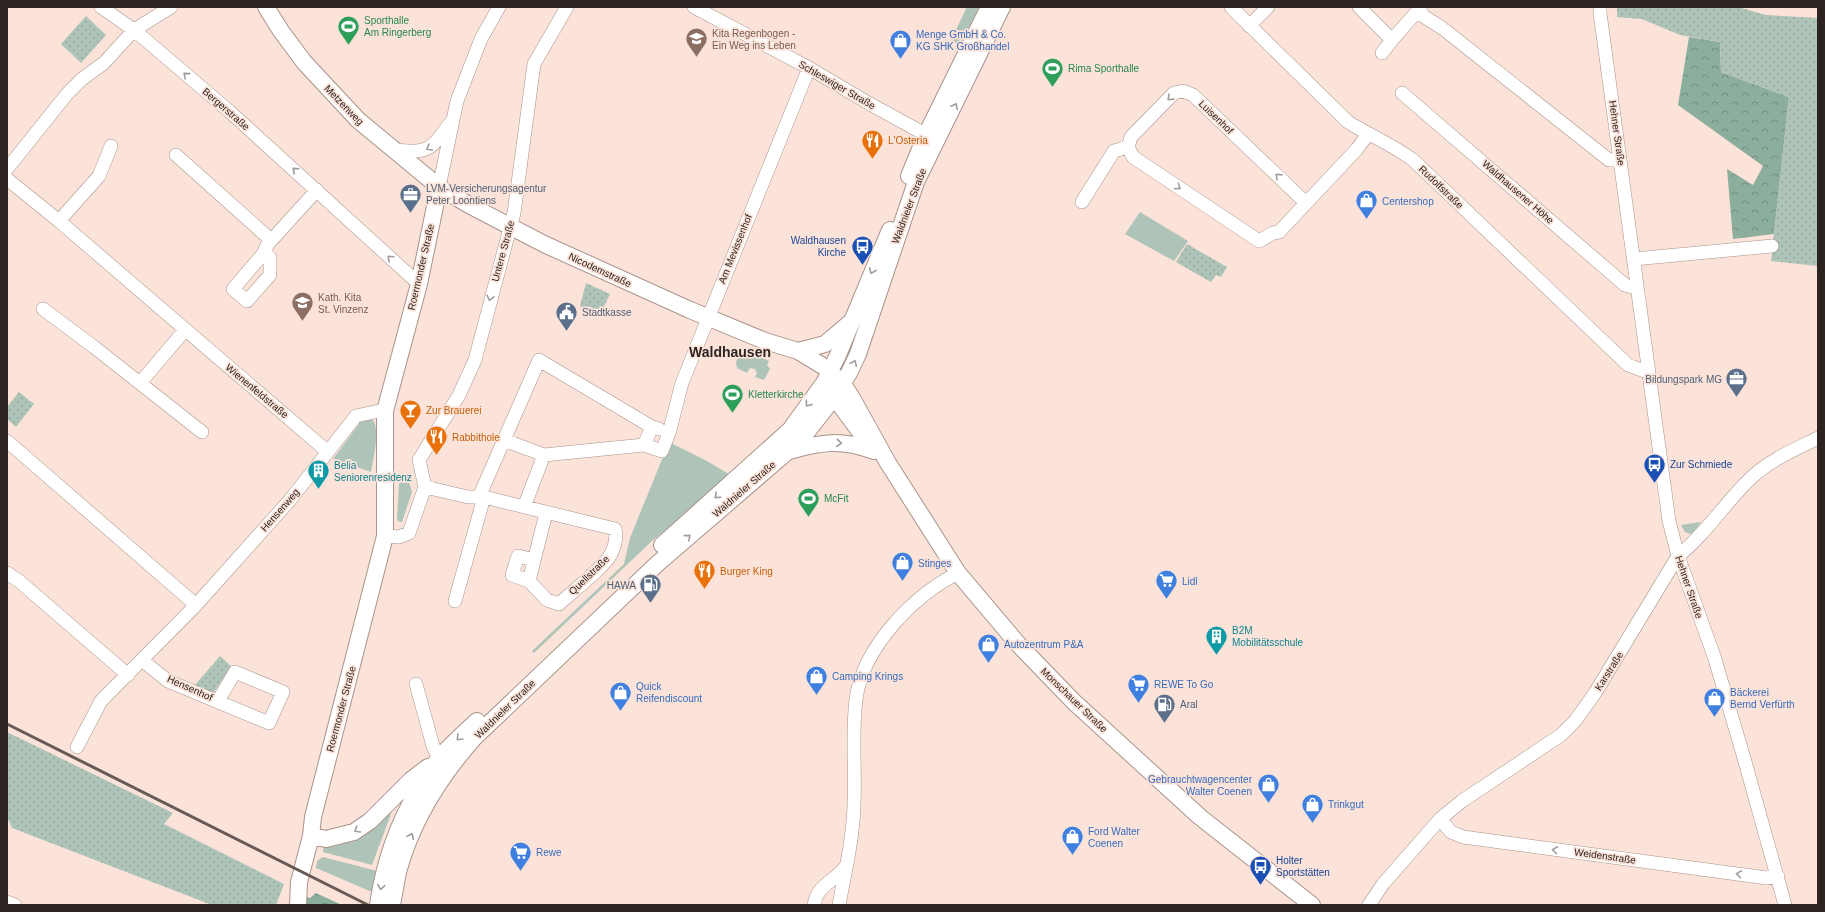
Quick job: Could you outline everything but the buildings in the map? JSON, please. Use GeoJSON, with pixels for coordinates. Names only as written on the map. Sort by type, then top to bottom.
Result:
{"type":"FeatureCollection","features":[{"type":"Feature","properties":{"kind":"main road","name":"Metzenweg"},"geometry":{"type":"LineString","coordinates":[[266,7],[281,31],[328,90],[358,120],[439,187]]}},
{"type":"Feature","properties":{"kind":"main road","name":"Waldnieler Straße"},"geometry":{"type":"LineString","coordinates":[[378,905],[384,869],[395,835],[423,781],[439,758],[525,674],[665,542],[790,430],[827,377],[989,7]]}},
{"type":"Feature","properties":{"kind":"main road","name":"Waldnieler Straße"},"geometry":{"type":"LineString","coordinates":[[392,905],[398,872],[408,842],[425,805],[455,760],[475,737],[657,564],[788,452],[803,436],[838,390],[858,354],[911,195],[932,138],[1002,7]]}},
{"type":"Feature","properties":{"kind":"main road","name":"Nicodemstraße"},"geometry":{"type":"LineString","coordinates":[[439,187],[544,244],[708,318],[766,341],[798,351],[827,377]]}},
{"type":"Feature","properties":{"kind":"main road","name":"Roermonder Straße"},"geometry":{"type":"LineString","coordinates":[[298,905],[300,882],[311,836],[313,817],[385,536],[384,411],[419,284],[439,187]]}},
{"type":"Feature","properties":{"kind":"main road"},"geometry":{"type":"LineString","coordinates":[[798,351],[825,344],[852,322]]}},
{"type":"Feature","properties":{"kind":"main road","name":"Nicodemstraße"},"geometry":{"type":"LineString","coordinates":[[766,341],[814,373],[827,377]]}},
{"type":"Feature","properties":{"kind":"main road","name":"Monschauer Straße"},"geometry":{"type":"LineString","coordinates":[[827,377],[838,390],[874,451],[888,463]]}},
{"type":"Feature","properties":{"kind":"main road","name":"Monschauer Straße"},"geometry":{"type":"LineString","coordinates":[[838,390],[852,398],[888,463],[958,573],[1018,644],[1074,702],[1200,817],[1312,905]]}},
{"type":"Feature","properties":{"kind":"main road"},"geometry":{"type":"LineString","coordinates":[[788,452],[810,445],[832,442],[858,445],[874,451]]}},
{"type":"Feature","properties":{"kind":"main road"},"geometry":{"type":"LineString","coordinates":[[311,836],[326,839],[354,832],[370,821],[411,780],[439,758]]}},
{"type":"Feature","properties":{"kind":"main road","name":"Monschauer Straße"},"geometry":{"type":"LineString","coordinates":[[1200,817],[1218,838],[1296,905]]}},
{"type":"Feature","properties":{"kind":"main road","name":"Roermonder Straße"},"geometry":{"type":"LineString","coordinates":[[288,905],[294,890],[300,882]]}},
{"type":"Feature","properties":{"kind":"street","name":"Bergerstraße"},"geometry":{"type":"LineString","coordinates":[[101,7],[134,30],[317,190],[419,284]]}},
{"type":"Feature","properties":{"kind":"street"},"geometry":{"type":"LineString","coordinates":[[7,169],[67,94],[82,79],[104,63],[134,30],[171,7]]}},
{"type":"Feature","properties":{"kind":"street","name":"Roermonder Straße"},"geometry":{"type":"LineString","coordinates":[[439,187],[457,100],[481,39],[499,7]]}},
{"type":"Feature","properties":{"kind":"street","name":"Untere Straße"},"geometry":{"type":"LineString","coordinates":[[426,487],[419,460],[459,395],[475,360],[500,260],[514,212],[534,64],[567,7]]}},
{"type":"Feature","properties":{"kind":"street","name":"Schleswiger Straße"},"geometry":{"type":"LineString","coordinates":[[694,7],[809,68],[932,138]]}},
{"type":"Feature","properties":{"kind":"street","name":"Rudolfstraße"},"geometry":{"type":"LineString","coordinates":[[1231,7],[1348,122],[1403,152],[1413,160],[1628,365],[1648,372]]}},
{"type":"Feature","properties":{"kind":"street"},"geometry":{"type":"LineString","coordinates":[[1249,26],[1268,7]]}},
{"type":"Feature","properties":{"kind":"street"},"geometry":{"type":"LineString","coordinates":[[1359,7],[1392,40]]}},
{"type":"Feature","properties":{"kind":"street","name":"Hehner Straße"},"geometry":{"type":"LineString","coordinates":[[1600,7],[1600,17],[1634,259],[1636,288],[1669,521],[1678,556],[1714,656],[1778,876],[1785,905]]}},
{"type":"Feature","properties":{"kind":"street"},"geometry":{"type":"LineString","coordinates":[[1382,53],[1419,10],[1609,160],[1620,159]]}},
{"type":"Feature","properties":{"kind":"street","name":"Am Mevissenhof"},"geometry":{"type":"LineString","coordinates":[[544,455],[644,445],[662,451],[669,433],[682,383],[809,68]]}},
{"type":"Feature","properties":{"kind":"street","name":"Luisenhof"},"geometry":{"type":"LineString","coordinates":[[1128,147],[1131,137],[1174,93],[1183,91],[1193,95],[1306,203]]}},
{"type":"Feature","properties":{"kind":"street","name":"Waldhausener Höhe"},"geometry":{"type":"LineString","coordinates":[[1402,93],[1625,284],[1636,288]]}},
{"type":"Feature","properties":{"kind":"street"},"geometry":{"type":"LineString","coordinates":[[393,150],[424,151],[434,145],[452,120]]}},
{"type":"Feature","properties":{"kind":"street"},"geometry":{"type":"LineString","coordinates":[[1082,202],[1114,151],[1128,147],[1133,157],[1259,241],[1273,233],[1279,232],[1357,150],[1368,134]]}},
{"type":"Feature","properties":{"kind":"street"},"geometry":{"type":"LineString","coordinates":[[59,221],[99,176],[111,146]]}},
{"type":"Feature","properties":{"kind":"street"},"geometry":{"type":"LineString","coordinates":[[176,155],[271,240]]}},
{"type":"Feature","properties":{"kind":"street","name":"Wienenfeldstraße"},"geometry":{"type":"LineString","coordinates":[[7,179],[59,221],[328,452]]}},
{"type":"Feature","properties":{"kind":"street"},"geometry":{"type":"LineString","coordinates":[[263,254],[271,240],[317,190]]}},
{"type":"Feature","properties":{"kind":"street"},"geometry":{"type":"LineString","coordinates":[[1634,259],[1772,246]]}},
{"type":"Feature","properties":{"kind":"street"},"geometry":{"type":"LineString","coordinates":[[43,309],[202,432]]}},
{"type":"Feature","properties":{"kind":"street"},"geometry":{"type":"LineString","coordinates":[[140,383],[185,330]]}},
{"type":"Feature","properties":{"kind":"street"},"geometry":{"type":"LineString","coordinates":[[455,601],[482,497],[504,440],[539,360],[652,427],[669,433]]}},
{"type":"Feature","properties":{"kind":"street","name":"Hensenweg"},"geometry":{"type":"LineString","coordinates":[[77,747],[101,701],[143,661],[196,605],[290,500],[356,416],[384,411]]}},
{"type":"Feature","properties":{"kind":"street"},"geometry":{"type":"LineString","coordinates":[[644,445],[652,427]]}},
{"type":"Feature","properties":{"kind":"street","name":"Karstraße"},"geometry":{"type":"LineString","coordinates":[[1361,905],[1380,888],[1440,819],[1462,801],[1561,735],[1576,721],[1678,556],[1695,542],[1755,474],[1768,464],[1818,438]]}},
{"type":"Feature","properties":{"kind":"street"},"geometry":{"type":"LineString","coordinates":[[504,440],[544,455],[524,507]]}},
{"type":"Feature","properties":{"kind":"street"},"geometry":{"type":"LineString","coordinates":[[7,441],[196,605]]}},
{"type":"Feature","properties":{"kind":"street"},"geometry":{"type":"LineString","coordinates":[[385,536],[399,537],[409,533],[426,487]]}},
{"type":"Feature","properties":{"kind":"street","name":"Quellstraße"},"geometry":{"type":"LineString","coordinates":[[426,487],[468,497],[482,497],[615,529],[616,536],[611,554],[559,604],[547,600],[529,581],[512,575],[518,556],[534,560],[546,513]]}},
{"type":"Feature","properties":{"kind":"street"},"geometry":{"type":"LineString","coordinates":[[7,573],[19,581],[128,675]]}},
{"type":"Feature","properties":{"kind":"street"},"geometry":{"type":"LineString","coordinates":[[839,905],[853,821],[857,698],[863,674],[871,656],[895,623],[931,590],[958,573]]}},
{"type":"Feature","properties":{"kind":"street","name":"Hensenhof"},"geometry":{"type":"LineString","coordinates":[[143,661],[168,681],[269,723],[283,692],[235,672],[218,701]]}},
{"type":"Feature","properties":{"kind":"street"},"geometry":{"type":"LineString","coordinates":[[416,684],[433,746],[439,758]]}},
{"type":"Feature","properties":{"kind":"street","name":"Weidenstraße"},"geometry":{"type":"LineString","coordinates":[[1440,819],[1451,832],[1463,837],[1767,878],[1778,876]]}},
{"type":"Feature","properties":{"kind":"street"},"geometry":{"type":"LineString","coordinates":[[814,905],[816,895],[821,888],[839,876],[846,866]]}},
{"type":"Feature","properties":{"kind":"street","name":"Karstraße"},"geometry":{"type":"LineString","coordinates":[[1369,905],[1380,888]]}},
{"type":"Feature","properties":{"kind":"street"},"geometry":{"type":"LineString","coordinates":[[7,902],[15,905]]}},
{"type":"Feature","properties":{"kind":"green space"},"geometry":{"type":"Polygon","coordinates":[[[967,7],[979,7],[960,45],[951,40],[967,7]]]}},
{"type":"Feature","properties":{"kind":"green space"},"geometry":{"type":"Polygon","coordinates":[[[1617,7],[1738,7],[1766,15],[1818,18],[1818,266],[1771,261],[1789,97],[1721,72],[1720,42],[1680,35],[1642,19],[1617,17],[1617,7]]]}},
{"type":"Feature","properties":{"kind":"green space"},"geometry":{"type":"Polygon","coordinates":[[[86,16],[106,35],[81,63],[61,44],[86,16]]]}},
{"type":"Feature","properties":{"kind":"green space"},"geometry":{"type":"Polygon","coordinates":[[[1689,37],[1720,42],[1721,72],[1789,97],[1774,234],[1733,239],[1727,169],[1753,185],[1763,166],[1678,105],[1689,37]]]}},
{"type":"Feature","properties":{"kind":"green space"},"geometry":{"type":"Polygon","coordinates":[[[1140,212],[1188,241],[1174,261],[1125,234],[1140,212]]]}},
{"type":"Feature","properties":{"kind":"green space"},"geometry":{"type":"Polygon","coordinates":[[[1187,244],[1227,267],[1221,277],[1216,275],[1211,282],[1176,262],[1187,244]]]}},
{"type":"Feature","properties":{"kind":"green space"},"geometry":{"type":"Polygon","coordinates":[[[586,283],[610,294],[600,315],[580,306],[586,283]]]}},
{"type":"Feature","properties":{"kind":"green space"},"geometry":{"type":"Polygon","coordinates":[[[742,348],[769,361],[767,365],[770,369],[764,380],[755,377],[757,373],[755,369],[750,368],[747,373],[737,368],[736,362],[742,348]]]}},
{"type":"Feature","properties":{"kind":"green space"},"geometry":{"type":"Polygon","coordinates":[[[19,392],[34,404],[16,427],[7,419],[7,407],[19,392]]]}},
{"type":"Feature","properties":{"kind":"green space"},"geometry":{"type":"Polygon","coordinates":[[[372,419],[375,423],[376,437],[371,472],[333,459],[359,424],[358,423],[361,420],[372,419]]]}},
{"type":"Feature","properties":{"kind":"green space"},"geometry":{"type":"Polygon","coordinates":[[[669,442],[707,461],[732,476],[653,540],[534,653],[532,651],[624,564],[630,538],[669,442]]]}},
{"type":"Feature","properties":{"kind":"green space"},"geometry":{"type":"Polygon","coordinates":[[[401,482],[409,482],[412,492],[402,522],[400,522],[397,520],[399,484],[401,482]]]}},
{"type":"Feature","properties":{"kind":"green space"},"geometry":{"type":"Polygon","coordinates":[[[1701,522],[1693,533],[1690,534],[1685,532],[1681,525],[1701,522]]]}},
{"type":"Feature","properties":{"kind":"green space"},"geometry":{"type":"Polygon","coordinates":[[[220,656],[231,666],[215,691],[213,693],[194,686],[220,656]]]}},
{"type":"Feature","properties":{"kind":"green space"},"geometry":{"type":"Polygon","coordinates":[[[7,732],[173,813],[164,824],[284,884],[276,905],[212,905],[12,828],[7,817],[7,732]]]}},
{"type":"Feature","properties":{"kind":"green space"},"geometry":{"type":"Polygon","coordinates":[[[391,810],[391,814],[372,865],[323,852],[324,843],[391,810]]]}},
{"type":"Feature","properties":{"kind":"green space"},"geometry":{"type":"Polygon","coordinates":[[[323,857],[377,871],[372,892],[316,868],[317,861],[323,857]]]}},
{"type":"Feature","properties":{"kind":"green space"},"geometry":{"type":"Polygon","coordinates":[[[316,893],[342,905],[305,905],[307,897],[310,898],[316,893]]]}},
{"type":"Feature","properties":{"kind":"railway"},"geometry":{"type":"LineString","coordinates":[[7,724],[368,905]]}},
{"type":"Feature","properties":{"kind":"place","name":"Sporthalle Am Ringerberg"},"geometry":{"type":"Point","coordinates":[348,46]}},
{"type":"Feature","properties":{"kind":"place","name":"Kita Regenbogen - Ein Weg ins Leben"},"geometry":{"type":"Point","coordinates":[696,58]}},
{"type":"Feature","properties":{"kind":"place","name":"Menge GmbH & Co. KG SHK Großhandel"},"geometry":{"type":"Point","coordinates":[901,60]}},
{"type":"Feature","properties":{"kind":"place","name":"Rima Sporthalle"},"geometry":{"type":"Point","coordinates":[1053,88]}},
{"type":"Feature","properties":{"kind":"place","name":"L'Osteria"},"geometry":{"type":"Point","coordinates":[873,160]}},
{"type":"Feature","properties":{"kind":"place","name":"LVM-Versicherungsagentur Peter Loontiens"},"geometry":{"type":"Point","coordinates":[411,214]}},
{"type":"Feature","properties":{"kind":"place","name":"Centershop"},"geometry":{"type":"Point","coordinates":[1366,220]}},
{"type":"Feature","properties":{"kind":"place","name":"Waldhausen Kirche"},"geometry":{"type":"Point","coordinates":[862,266]}},
{"type":"Feature","properties":{"kind":"place","name":"Kath. Kita St. Vinzenz"},"geometry":{"type":"Point","coordinates":[303,322]}},
{"type":"Feature","properties":{"kind":"place","name":"Stadtkasse"},"geometry":{"type":"Point","coordinates":[567,332]}},
{"type":"Feature","properties":{"kind":"place","name":"Bildungspark MG"},"geometry":{"type":"Point","coordinates":[1737,398]}},
{"type":"Feature","properties":{"kind":"place","name":"Kletterkirche"},"geometry":{"type":"Point","coordinates":[732,414]}},
{"type":"Feature","properties":{"kind":"place","name":"Zur Brauerei"},"geometry":{"type":"Point","coordinates":[411,430]}},
{"type":"Feature","properties":{"kind":"place","name":"Rabbithole"},"geometry":{"type":"Point","coordinates":[437,456]}},
{"type":"Feature","properties":{"kind":"place","name":"Zur Schmiede"},"geometry":{"type":"Point","coordinates":[1655,484]}},
{"type":"Feature","properties":{"kind":"place","name":"Belia Seniorenresidenz"},"geometry":{"type":"Point","coordinates":[319,490]}},
{"type":"Feature","properties":{"kind":"place","name":"McFit"},"geometry":{"type":"Point","coordinates":[809,518]}},
{"type":"Feature","properties":{"kind":"place","name":"Stinges"},"geometry":{"type":"Point","coordinates":[903,582]}},
{"type":"Feature","properties":{"kind":"place","name":"Burger King"},"geometry":{"type":"Point","coordinates":[705,590]}},
{"type":"Feature","properties":{"kind":"place","name":"Lidl"},"geometry":{"type":"Point","coordinates":[1166,600]}},
{"type":"Feature","properties":{"kind":"place","name":"HAWA"},"geometry":{"type":"Point","coordinates":[651,604]}},
{"type":"Feature","properties":{"kind":"place","name":"B2M Mobilitätsschule"},"geometry":{"type":"Point","coordinates":[1217,656]}},
{"type":"Feature","properties":{"kind":"place","name":"Autozentrum P&A"},"geometry":{"type":"Point","coordinates":[988,664]}},
{"type":"Feature","properties":{"kind":"place","name":"Camping Krings"},"geometry":{"type":"Point","coordinates":[816,696]}},
{"type":"Feature","properties":{"kind":"place","name":"REWE To Go"},"geometry":{"type":"Point","coordinates":[1139,704]}},
{"type":"Feature","properties":{"kind":"place","name":"Quick Reifendiscount"},"geometry":{"type":"Point","coordinates":[620,712]}},
{"type":"Feature","properties":{"kind":"place","name":"Bäckerei Bernd Verfürth"},"geometry":{"type":"Point","coordinates":[1715,718]}},
{"type":"Feature","properties":{"kind":"place","name":"Aral"},"geometry":{"type":"Point","coordinates":[1164,724]}},
{"type":"Feature","properties":{"kind":"place","name":"Gebrauchtwagencenter Walter Coenen"},"geometry":{"type":"Point","coordinates":[1268,804]}},
{"type":"Feature","properties":{"kind":"place","name":"Trinkgut"},"geometry":{"type":"Point","coordinates":[1312,824]}},
{"type":"Feature","properties":{"kind":"place","name":"Ford Walter Coenen"},"geometry":{"type":"Point","coordinates":[1073,856]}},
{"type":"Feature","properties":{"kind":"place","name":"Rewe"},"geometry":{"type":"Point","coordinates":[521,872]}},
{"type":"Feature","properties":{"kind":"place","name":"Holter Sportstätten"},"geometry":{"type":"Point","coordinates":[1261,886]}},
{"type":"Feature","properties":{"kind":"district","name":"Waldhausen"},"geometry":{"type":"Point","coordinates":[730,352]}}]}
